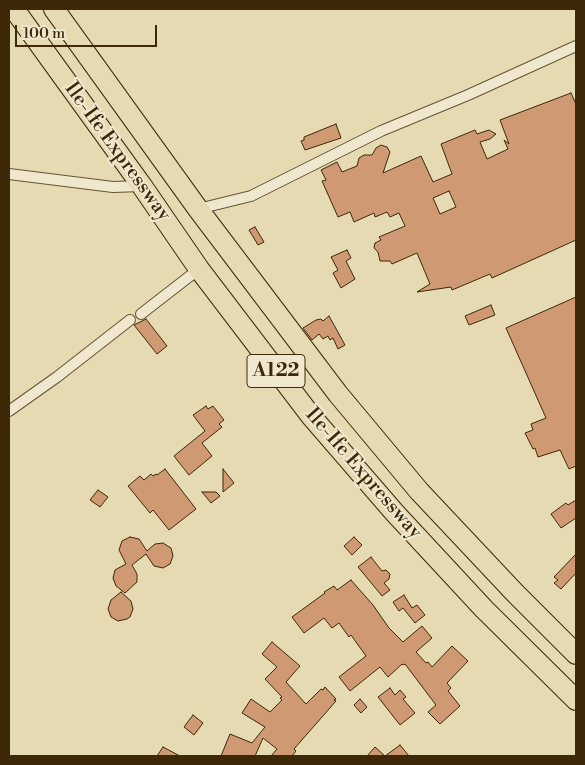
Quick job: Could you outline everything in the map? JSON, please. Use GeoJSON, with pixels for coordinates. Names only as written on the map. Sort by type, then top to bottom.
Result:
{"type":"FeatureCollection","features":[{"type":"Feature","properties":{"kind":"highway","name":"Ile-Ife Expressway"},"geometry":{"type":"LineString","coordinates":[[14,9],[199,268],[263,354],[350,462],[484,610],[576,700]]}},
{"type":"Feature","properties":{"kind":"highway","name":"Ile-Ife Expressway"},"geometry":{"type":"LineString","coordinates":[[54,9],[198,209],[338,394],[384,450],[464,540],[576,654]]}},
{"type":"Feature","properties":{"kind":"street"},"geometry":{"type":"LineString","coordinates":[[198,209],[251,196],[381,131],[468,95],[576,46]]}},
{"type":"Feature","properties":{"kind":"street"},"geometry":{"type":"LineString","coordinates":[[9,174],[112,187],[142,186]]}},
{"type":"Feature","properties":{"kind":"street"},"geometry":{"type":"LineString","coordinates":[[141,314],[199,268]]}},
{"type":"Feature","properties":{"kind":"street"},"geometry":{"type":"LineString","coordinates":[[9,411],[57,377],[130,320]]}},
{"type":"Feature","properties":{"kind":"building"},"geometry":{"type":"Polygon","coordinates":[[[571,93],[576,104],[576,240],[492,278],[490,274],[452,290],[451,287],[417,292],[430,284],[417,253],[392,264],[390,261],[380,261],[378,252],[374,248],[375,243],[381,240],[379,237],[405,226],[399,213],[390,217],[387,212],[375,217],[374,213],[354,222],[350,212],[338,217],[322,181],[326,180],[321,170],[337,162],[342,172],[357,166],[359,158],[364,155],[372,155],[376,148],[381,145],[387,147],[390,152],[383,173],[421,156],[433,182],[452,174],[441,144],[475,130],[477,134],[489,130],[496,134],[490,139],[480,142],[487,159],[508,149],[504,140],[509,144],[500,120],[571,93]],[[449,191],[433,198],[440,214],[456,207],[449,191]]]}},
{"type":"Feature","properties":{"kind":"building"},"geometry":{"type":"Polygon","coordinates":[[[336,124],[341,138],[305,150],[301,141],[304,140],[304,137],[336,124]]]}},
{"type":"Feature","properties":{"kind":"building"},"geometry":{"type":"Polygon","coordinates":[[[255,227],[264,242],[258,245],[249,230],[255,227]]]}},
{"type":"Feature","properties":{"kind":"building"},"geometry":{"type":"Polygon","coordinates":[[[347,250],[351,258],[346,261],[355,279],[341,288],[333,273],[338,270],[331,257],[347,250]]]}},
{"type":"Feature","properties":{"kind":"building"},"geometry":{"type":"Polygon","coordinates":[[[576,297],[576,466],[569,469],[560,450],[538,457],[535,448],[533,449],[525,433],[533,430],[531,424],[546,418],[506,328],[576,297]]]}},
{"type":"Feature","properties":{"kind":"building"},"geometry":{"type":"Polygon","coordinates":[[[491,305],[495,315],[469,325],[465,316],[491,305]]]}},
{"type":"Feature","properties":{"kind":"building"},"geometry":{"type":"Polygon","coordinates":[[[329,316],[345,345],[338,349],[333,338],[330,340],[328,336],[323,339],[319,334],[312,340],[303,328],[316,320],[321,319],[323,321],[329,316]]]}},
{"type":"Feature","properties":{"kind":"building"},"geometry":{"type":"Polygon","coordinates":[[[146,319],[167,346],[157,354],[134,325],[146,319]]]}},
{"type":"Feature","properties":{"kind":"building"},"geometry":{"type":"Polygon","coordinates":[[[206,406],[208,409],[213,406],[224,420],[219,424],[222,427],[202,443],[212,456],[189,475],[174,456],[205,431],[193,415],[206,406]]]}},
{"type":"Feature","properties":{"kind":"building"},"geometry":{"type":"Polygon","coordinates":[[[165,469],[196,509],[169,530],[153,510],[150,513],[128,486],[140,476],[144,480],[151,474],[153,476],[157,475],[165,469]]]}},
{"type":"Feature","properties":{"kind":"building"},"geometry":{"type":"Polygon","coordinates":[[[223,469],[234,483],[223,492],[223,469]]]}},
{"type":"Feature","properties":{"kind":"building"},"geometry":{"type":"Polygon","coordinates":[[[98,490],[108,497],[100,507],[90,500],[98,490]]]}},
{"type":"Feature","properties":{"kind":"building"},"geometry":{"type":"Polygon","coordinates":[[[202,492],[216,492],[220,496],[211,503],[202,492]]]}},
{"type":"Feature","properties":{"kind":"building"},"geometry":{"type":"Polygon","coordinates":[[[576,500],[576,518],[561,528],[551,514],[566,503],[568,505],[576,500]]]}},
{"type":"Feature","properties":{"kind":"building"},"geometry":{"type":"Polygon","coordinates":[[[130,537],[139,539],[147,551],[155,544],[163,543],[171,548],[173,556],[170,564],[163,568],[154,566],[146,554],[132,565],[137,574],[137,582],[125,593],[116,586],[113,578],[115,570],[126,564],[119,550],[122,541],[130,537]]]}},
{"type":"Feature","properties":{"kind":"building"},"geometry":{"type":"Polygon","coordinates":[[[354,537],[362,545],[352,555],[344,546],[354,537]]]}},
{"type":"Feature","properties":{"kind":"building"},"geometry":{"type":"Polygon","coordinates":[[[576,554],[576,573],[561,589],[554,583],[558,580],[554,577],[576,554]]]}},
{"type":"Feature","properties":{"kind":"building"},"geometry":{"type":"Polygon","coordinates":[[[371,557],[382,571],[386,570],[390,574],[389,579],[384,583],[390,590],[382,596],[358,567],[371,557]]]}},
{"type":"Feature","properties":{"kind":"building"},"geometry":{"type":"Polygon","coordinates":[[[351,580],[373,605],[389,628],[403,642],[422,626],[432,638],[416,652],[426,663],[428,662],[432,667],[452,646],[468,661],[447,683],[451,688],[448,691],[460,706],[440,724],[428,712],[436,705],[405,664],[402,664],[388,677],[380,667],[350,691],[339,677],[366,656],[351,635],[349,637],[339,623],[332,628],[324,618],[304,633],[292,617],[324,592],[334,586],[337,590],[351,580]]]}},
{"type":"Feature","properties":{"kind":"building"},"geometry":{"type":"Polygon","coordinates":[[[121,592],[131,601],[133,609],[130,617],[118,621],[111,617],[108,609],[111,600],[121,592]]]}},
{"type":"Feature","properties":{"kind":"building"},"geometry":{"type":"Polygon","coordinates":[[[404,595],[412,608],[417,605],[425,615],[415,623],[403,608],[399,611],[393,602],[404,595]]]}},
{"type":"Feature","properties":{"kind":"building"},"geometry":{"type":"Polygon","coordinates":[[[272,642],[300,666],[286,682],[306,704],[325,687],[336,701],[294,749],[296,751],[292,756],[271,756],[277,749],[263,738],[255,756],[221,756],[230,734],[252,743],[265,727],[242,713],[251,699],[270,712],[282,700],[280,698],[282,697],[265,679],[277,667],[262,654],[272,642]]]}},
{"type":"Feature","properties":{"kind":"building"},"geometry":{"type":"Polygon","coordinates":[[[390,688],[395,695],[400,690],[406,697],[403,699],[415,713],[400,725],[378,697],[390,688]]]}},
{"type":"Feature","properties":{"kind":"building"},"geometry":{"type":"Polygon","coordinates":[[[360,699],[367,707],[361,713],[354,705],[360,699]]]}},
{"type":"Feature","properties":{"kind":"building"},"geometry":{"type":"Polygon","coordinates":[[[193,715],[203,723],[194,735],[184,727],[193,715]]]}},
{"type":"Feature","properties":{"kind":"building"},"geometry":{"type":"Polygon","coordinates":[[[400,745],[409,756],[385,756],[400,745]]]}},
{"type":"Feature","properties":{"kind":"building"},"geometry":{"type":"Polygon","coordinates":[[[163,747],[180,756],[157,756],[163,747]]]}},
{"type":"Feature","properties":{"kind":"building"},"geometry":{"type":"Polygon","coordinates":[[[375,747],[385,756],[367,756],[375,747]]]}}]}
